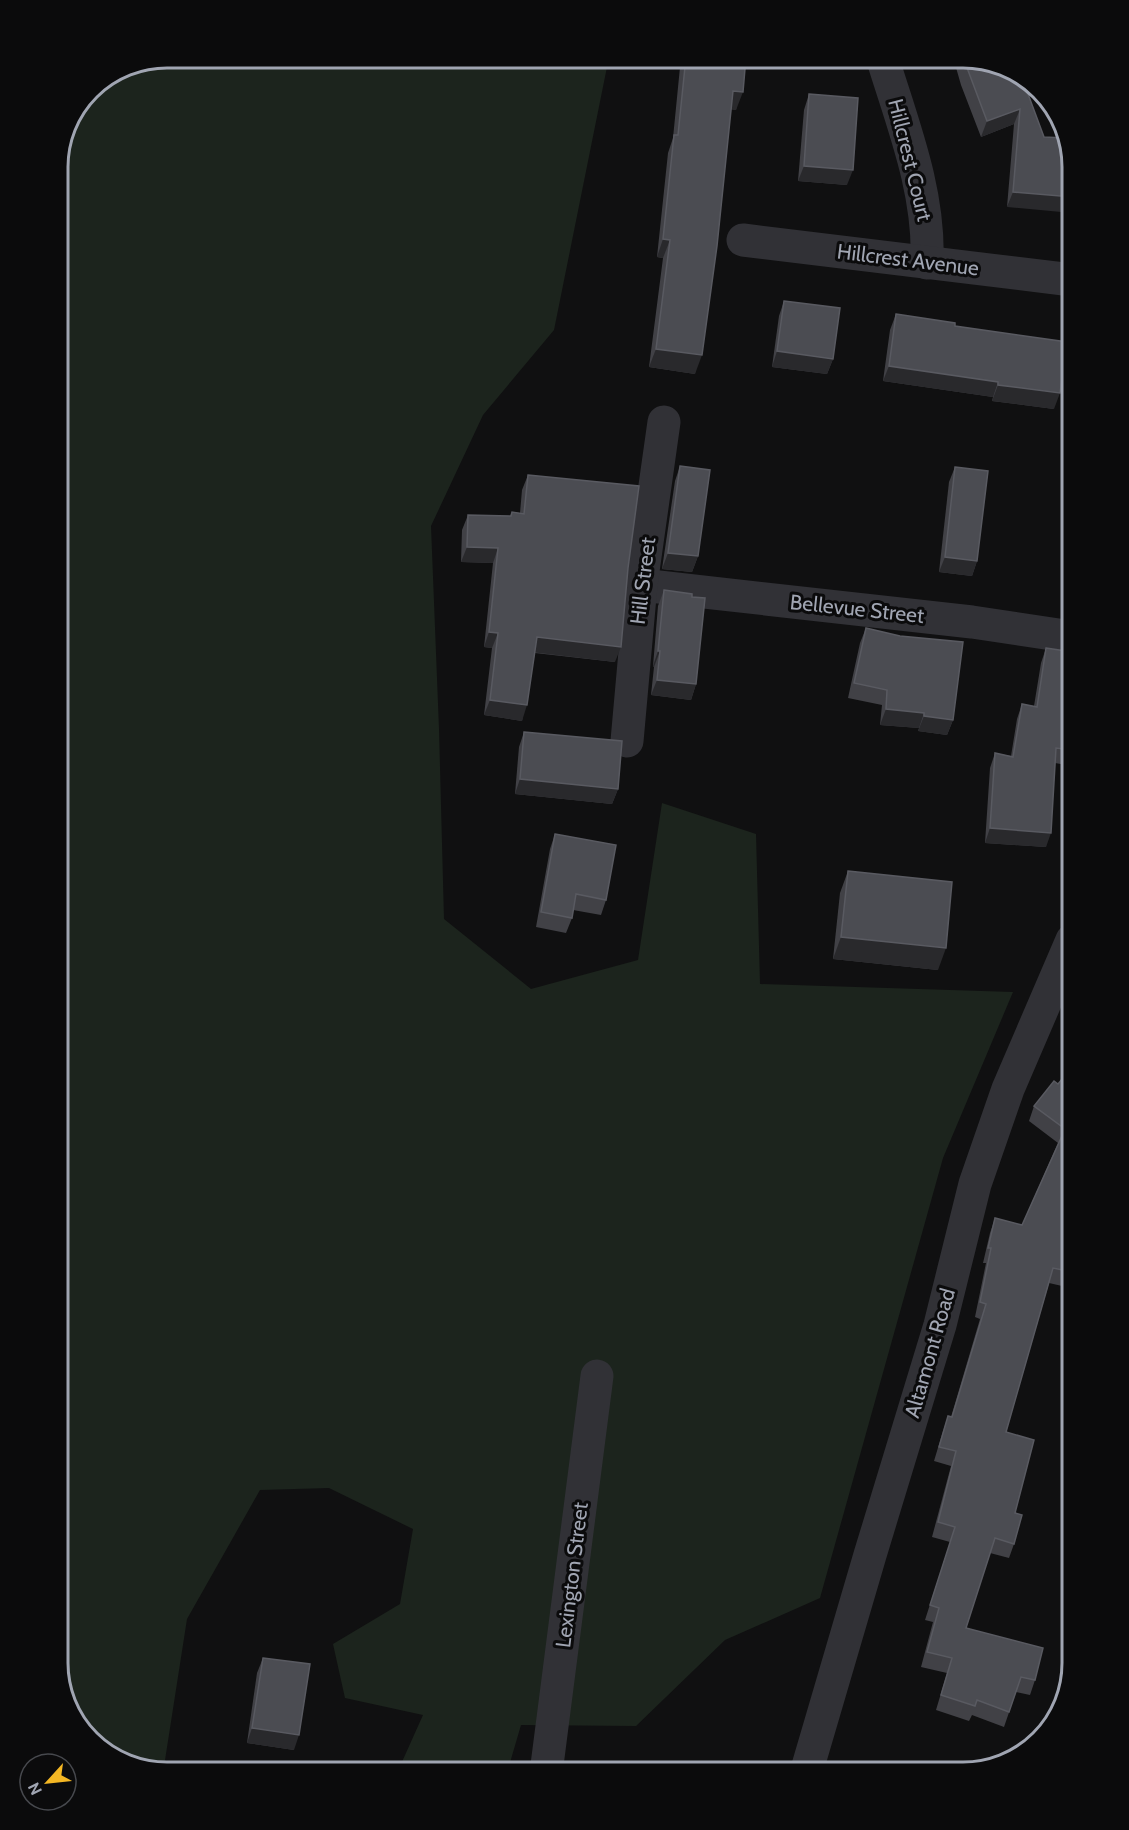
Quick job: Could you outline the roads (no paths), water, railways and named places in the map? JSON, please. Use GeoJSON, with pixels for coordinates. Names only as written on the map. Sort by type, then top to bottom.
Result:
{"type":"FeatureCollection","features":[{"type":"Feature","properties":{"kind":"street","name":"Hillcrest Court"},"geometry":{"type":"LineString","coordinates":[[885,68],[922,188],[928,235],[927,263]]}},
{"type":"Feature","properties":{"kind":"street","name":"Hillcrest Avenue"},"geometry":{"type":"LineString","coordinates":[[743,240],[1062,279]]}},
{"type":"Feature","properties":{"kind":"street","name":"Hill Street"},"geometry":{"type":"LineString","coordinates":[[627,741],[641,585],[664,422]]}},
{"type":"Feature","properties":{"kind":"street","name":"Bellevue Street"},"geometry":{"type":"LineString","coordinates":[[641,585],[972,622],[1062,636]]}},
{"type":"Feature","properties":{"kind":"street","name":"Altamont Road"},"geometry":{"type":"LineString","coordinates":[[809,1762],[940,1325],[975,1184],[1008,1089],[1062,991]]}},
{"type":"Feature","properties":{"kind":"street","name":"Lexington Street"},"geometry":{"type":"LineString","coordinates":[[547,1762],[597,1377]]}}]}
